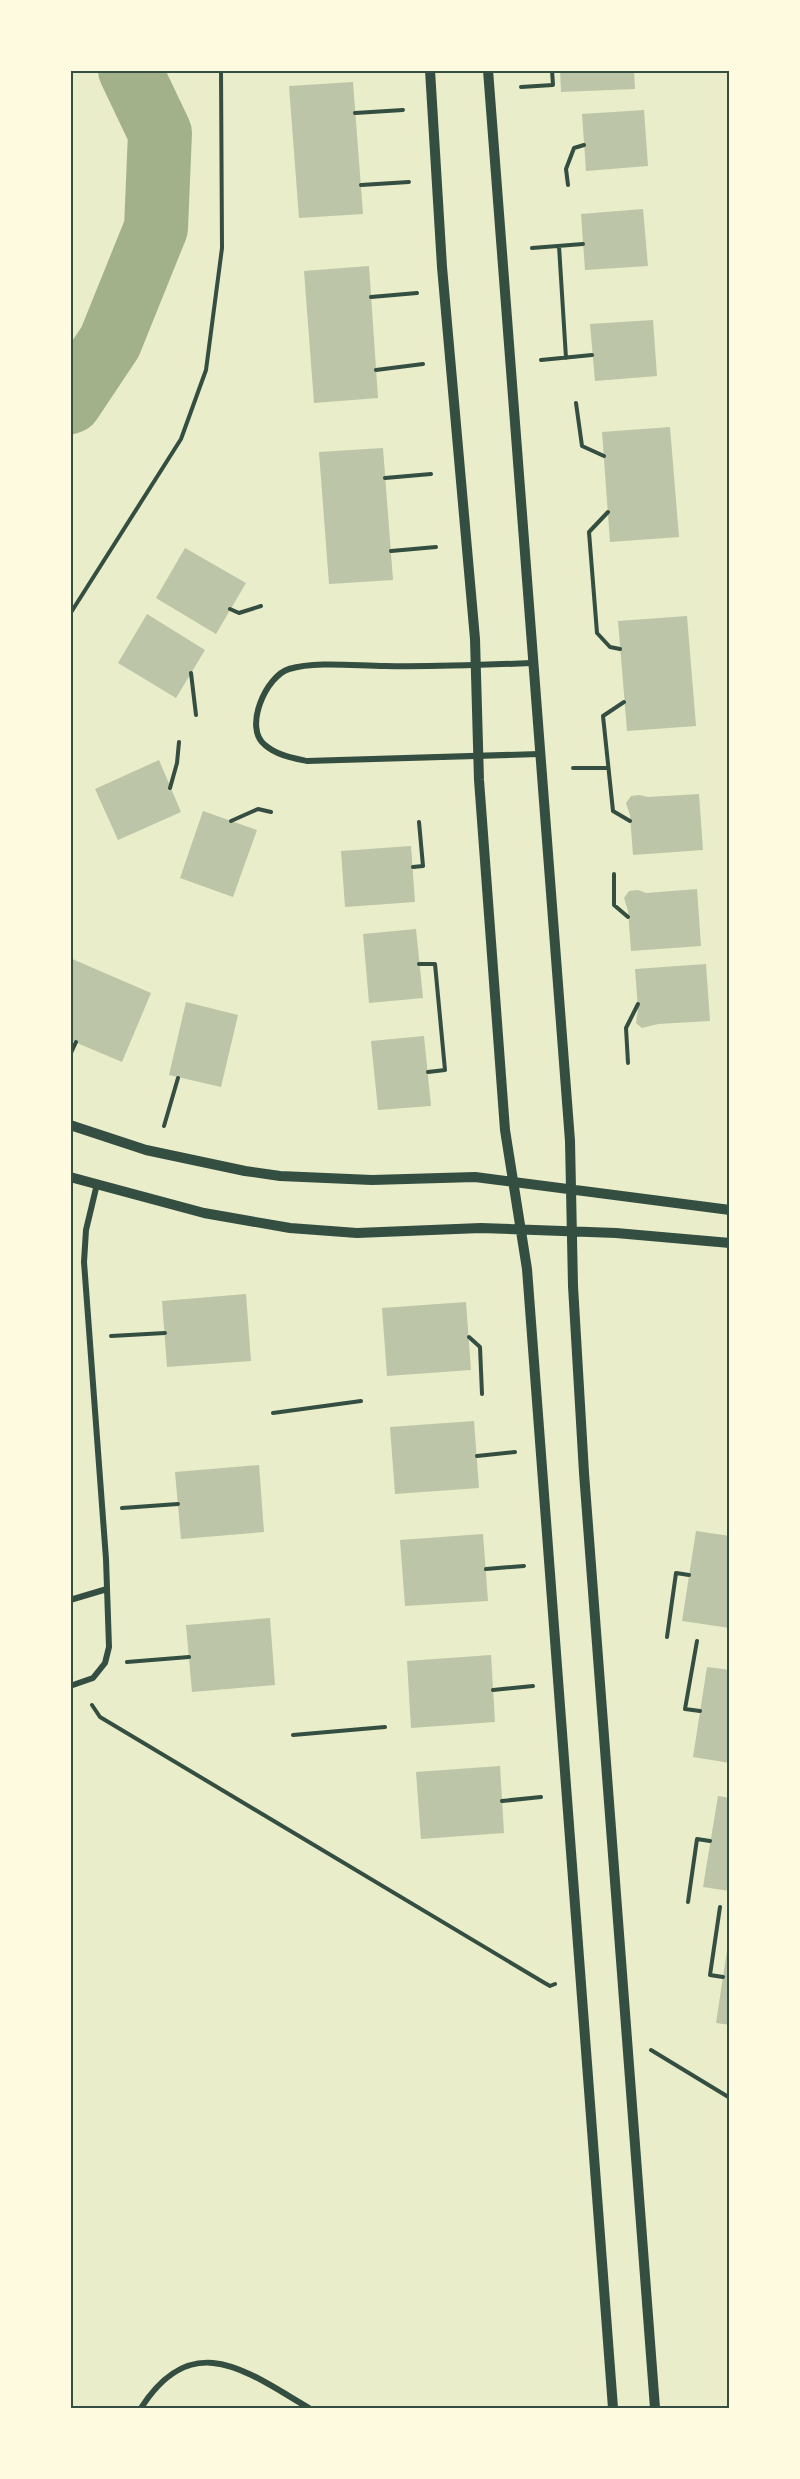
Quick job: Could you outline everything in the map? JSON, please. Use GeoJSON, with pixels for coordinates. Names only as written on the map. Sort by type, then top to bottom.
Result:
{"type":"FeatureCollection","features":[{"type":"Feature","properties":{"kind":"street"},"geometry":{"type":"LineString","coordinates":[[430,70],[443,276],[476,665],[478,757],[505,1130],[527,1269],[613,2409]]}},
{"type":"Feature","properties":{"kind":"street"},"geometry":{"type":"LineString","coordinates":[[488,70],[570,1141],[573,1286],[584,1473],[655,2409]]}},
{"type":"Feature","properties":{"kind":"street"},"geometry":{"type":"LineString","coordinates":[[532,663],[327,666],[289,669],[274,678],[260,705],[256,724],[258,736],[264,745],[283,756],[300,760],[539,754]]}},
{"type":"Feature","properties":{"kind":"street"},"geometry":{"type":"LineString","coordinates":[[70,1125],[146,1150],[280,1176],[372,1180],[475,1176],[729,1210]]}},
{"type":"Feature","properties":{"kind":"street"},"geometry":{"type":"LineString","coordinates":[[70,1177],[204,1213],[290,1228],[357,1233],[481,1228],[729,1243]]}},
{"type":"Feature","properties":{"kind":"street"},"geometry":{"type":"LineString","coordinates":[[70,1686],[93,1678],[105,1663],[109,1647],[102,1510],[84,1262],[86,1230],[97,1184]]}},
{"type":"Feature","properties":{"kind":"street"},"geometry":{"type":"LineString","coordinates":[[70,1600],[107,1589]]}},
{"type":"Feature","properties":{"kind":"street"},"geometry":{"type":"LineString","coordinates":[[141,2409],[155,2388],[176,2371],[190,2365],[219,2363],[246,2371],[309,2409]]}},
{"type":"Feature","properties":{"kind":"path"},"geometry":{"type":"LineString","coordinates":[[70,614],[181,439],[206,370],[222,248],[221,70]]}},
{"type":"Feature","properties":{"kind":"path"},"geometry":{"type":"LineString","coordinates":[[521,87],[553,85],[552,70]]}},
{"type":"Feature","properties":{"kind":"path"},"geometry":{"type":"LineString","coordinates":[[355,112],[403,110]]}},
{"type":"Feature","properties":{"kind":"path"},"geometry":{"type":"LineString","coordinates":[[568,185],[566,169],[574,148],[584,145]]}},
{"type":"Feature","properties":{"kind":"path"},"geometry":{"type":"LineString","coordinates":[[361,185],[409,182]]}},
{"type":"Feature","properties":{"kind":"path"},"geometry":{"type":"LineString","coordinates":[[532,248],[583,244]]}},
{"type":"Feature","properties":{"kind":"path"},"geometry":{"type":"LineString","coordinates":[[560,246],[566,358]]}},
{"type":"Feature","properties":{"kind":"path"},"geometry":{"type":"LineString","coordinates":[[371,297],[417,293]]}},
{"type":"Feature","properties":{"kind":"path"},"geometry":{"type":"LineString","coordinates":[[541,360],[592,355]]}},
{"type":"Feature","properties":{"kind":"path"},"geometry":{"type":"LineString","coordinates":[[376,370],[423,364]]}},
{"type":"Feature","properties":{"kind":"path"},"geometry":{"type":"LineString","coordinates":[[576,403],[582,446],[604,456]]}},
{"type":"Feature","properties":{"kind":"path"},"geometry":{"type":"LineString","coordinates":[[385,478],[431,474]]}},
{"type":"Feature","properties":{"kind":"path"},"geometry":{"type":"LineString","coordinates":[[608,512],[589,532],[597,633],[610,647],[620,649]]}},
{"type":"Feature","properties":{"kind":"path"},"geometry":{"type":"LineString","coordinates":[[391,551],[436,547]]}},
{"type":"Feature","properties":{"kind":"path"},"geometry":{"type":"LineString","coordinates":[[230,609],[239,613],[261,606]]}},
{"type":"Feature","properties":{"kind":"path"},"geometry":{"type":"LineString","coordinates":[[191,673],[196,715]]}},
{"type":"Feature","properties":{"kind":"path"},"geometry":{"type":"LineString","coordinates":[[624,702],[603,716],[607,768],[614,811],[630,821]]}},
{"type":"Feature","properties":{"kind":"path"},"geometry":{"type":"LineString","coordinates":[[170,788],[177,763],[179,742]]}},
{"type":"Feature","properties":{"kind":"path"},"geometry":{"type":"LineString","coordinates":[[573,768],[607,768]]}},
{"type":"Feature","properties":{"kind":"path"},"geometry":{"type":"LineString","coordinates":[[231,821],[258,809],[271,812]]}},
{"type":"Feature","properties":{"kind":"path"},"geometry":{"type":"LineString","coordinates":[[412,867],[423,866],[419,822]]}},
{"type":"Feature","properties":{"kind":"path"},"geometry":{"type":"LineString","coordinates":[[614,874],[614,905],[628,916]]}},
{"type":"Feature","properties":{"kind":"path"},"geometry":{"type":"LineString","coordinates":[[419,964],[435,964],[445,1070],[428,1072]]}},
{"type":"Feature","properties":{"kind":"path"},"geometry":{"type":"LineString","coordinates":[[628,1063],[626,1028],[638,1004]]}},
{"type":"Feature","properties":{"kind":"path"},"geometry":{"type":"LineString","coordinates":[[70,1055],[76,1042]]}},
{"type":"Feature","properties":{"kind":"path"},"geometry":{"type":"LineString","coordinates":[[164,1126],[178,1077]]}},
{"type":"Feature","properties":{"kind":"path"},"geometry":{"type":"LineString","coordinates":[[89,1337],[165,1333]]}},
{"type":"Feature","properties":{"kind":"path"},"geometry":{"type":"LineString","coordinates":[[468,1337],[480,1347],[482,1394]]}},
{"type":"Feature","properties":{"kind":"path"},"geometry":{"type":"LineString","coordinates":[[273,1413],[361,1401]]}},
{"type":"Feature","properties":{"kind":"path"},"geometry":{"type":"LineString","coordinates":[[477,1456],[515,1452]]}},
{"type":"Feature","properties":{"kind":"path"},"geometry":{"type":"LineString","coordinates":[[102,1510],[178,1504]]}},
{"type":"Feature","properties":{"kind":"path"},"geometry":{"type":"LineString","coordinates":[[486,1569],[524,1566]]}},
{"type":"Feature","properties":{"kind":"path"},"geometry":{"type":"LineString","coordinates":[[667,1637],[676,1573],[689,1575]]}},
{"type":"Feature","properties":{"kind":"path"},"geometry":{"type":"LineString","coordinates":[[697,1641],[685,1709],[700,1711]]}},
{"type":"Feature","properties":{"kind":"path"},"geometry":{"type":"LineString","coordinates":[[105,1663],[189,1657]]}},
{"type":"Feature","properties":{"kind":"path"},"geometry":{"type":"LineString","coordinates":[[493,1690],[532,1686]]}},
{"type":"Feature","properties":{"kind":"path"},"geometry":{"type":"LineString","coordinates":[[92,1705],[100,1717],[543,1982],[550,1986],[555,1984]]}},
{"type":"Feature","properties":{"kind":"path"},"geometry":{"type":"LineString","coordinates":[[293,1735],[385,1727]]}},
{"type":"Feature","properties":{"kind":"path"},"geometry":{"type":"LineString","coordinates":[[502,1801],[542,1797]]}},
{"type":"Feature","properties":{"kind":"path"},"geometry":{"type":"LineString","coordinates":[[688,1902],[697,1839],[710,1841]]}},
{"type":"Feature","properties":{"kind":"path"},"geometry":{"type":"LineString","coordinates":[[720,1907],[710,1975],[723,1977]]}},
{"type":"Feature","properties":{"kind":"path"},"geometry":{"type":"LineString","coordinates":[[657,2054],[729,2098]]}},
{"type":"Feature","properties":{"kind":"building"},"geometry":{"type":"Polygon","coordinates":[[[560,70],[634,70],[635,89],[561,92],[560,70]]]}},
{"type":"Feature","properties":{"kind":"building"},"geometry":{"type":"Polygon","coordinates":[[[353,82],[363,214],[299,218],[289,86],[353,82]]]}},
{"type":"Feature","properties":{"kind":"building"},"geometry":{"type":"Polygon","coordinates":[[[644,110],[648,166],[586,171],[582,114],[644,110]]]}},
{"type":"Feature","properties":{"kind":"building"},"geometry":{"type":"Polygon","coordinates":[[[643,209],[648,266],[585,270],[581,214],[643,209]]]}},
{"type":"Feature","properties":{"kind":"building"},"geometry":{"type":"Polygon","coordinates":[[[369,266],[378,398],[314,403],[304,271],[369,266]]]}},
{"type":"Feature","properties":{"kind":"building"},"geometry":{"type":"Polygon","coordinates":[[[653,320],[657,376],[595,381],[590,324],[653,320]]]}},
{"type":"Feature","properties":{"kind":"building"},"geometry":{"type":"Polygon","coordinates":[[[670,427],[679,537],[610,542],[602,432],[670,427]]]}},
{"type":"Feature","properties":{"kind":"building"},"geometry":{"type":"Polygon","coordinates":[[[383,448],[393,580],[329,584],[319,452],[383,448]]]}},
{"type":"Feature","properties":{"kind":"building"},"geometry":{"type":"Polygon","coordinates":[[[185,548],[246,583],[216,634],[156,598],[185,548]]]}},
{"type":"Feature","properties":{"kind":"building"},"geometry":{"type":"Polygon","coordinates":[[[147,614],[205,650],[176,698],[118,663],[147,614]]]}},
{"type":"Feature","properties":{"kind":"building"},"geometry":{"type":"Polygon","coordinates":[[[687,616],[696,726],[627,731],[618,621],[687,616]]]}},
{"type":"Feature","properties":{"kind":"building"},"geometry":{"type":"Polygon","coordinates":[[[159,760],[181,812],[118,840],[95,789],[159,760]]]}},
{"type":"Feature","properties":{"kind":"building"},"geometry":{"type":"Polygon","coordinates":[[[699,794],[703,850],[633,855],[630,815],[626,803],[631,796],[699,794]]]}},
{"type":"Feature","properties":{"kind":"building"},"geometry":{"type":"Polygon","coordinates":[[[203,811],[257,830],[233,897],[180,878],[203,811]]]}},
{"type":"Feature","properties":{"kind":"building"},"geometry":{"type":"Polygon","coordinates":[[[411,846],[415,902],[345,907],[341,851],[411,846]]]}},
{"type":"Feature","properties":{"kind":"building"},"geometry":{"type":"Polygon","coordinates":[[[697,889],[701,946],[631,951],[628,911],[624,898],[629,891],[638,890],[646,893],[697,889]]]}},
{"type":"Feature","properties":{"kind":"building"},"geometry":{"type":"Polygon","coordinates":[[[416,929],[423,998],[369,1003],[363,934],[416,929]]]}},
{"type":"Feature","properties":{"kind":"building"},"geometry":{"type":"Polygon","coordinates":[[[70,958],[151,993],[122,1062],[70,1040],[70,958]]]}},
{"type":"Feature","properties":{"kind":"building"},"geometry":{"type":"Polygon","coordinates":[[[706,964],[710,1021],[658,1024],[642,1028],[636,1023],[638,1009],[635,969],[706,964]]]}},
{"type":"Feature","properties":{"kind":"building"},"geometry":{"type":"Polygon","coordinates":[[[186,1002],[238,1015],[221,1087],[169,1075],[186,1002]]]}},
{"type":"Feature","properties":{"kind":"building"},"geometry":{"type":"Polygon","coordinates":[[[424,1036],[431,1106],[378,1110],[371,1041],[424,1036]]]}},
{"type":"Feature","properties":{"kind":"building"},"geometry":{"type":"Polygon","coordinates":[[[246,1294],[251,1361],[167,1367],[162,1301],[246,1294]]]}},
{"type":"Feature","properties":{"kind":"building"},"geometry":{"type":"Polygon","coordinates":[[[466,1302],[471,1370],[387,1376],[382,1308],[466,1302]]]}},
{"type":"Feature","properties":{"kind":"building"},"geometry":{"type":"Polygon","coordinates":[[[474,1421],[479,1488],[395,1494],[390,1427],[474,1421]]]}},
{"type":"Feature","properties":{"kind":"building"},"geometry":{"type":"Polygon","coordinates":[[[259,1465],[264,1532],[181,1539],[175,1472],[259,1465]]]}},
{"type":"Feature","properties":{"kind":"building"},"geometry":{"type":"Polygon","coordinates":[[[696,1531],[730,1536],[730,1628],[682,1621],[696,1531]]]}},
{"type":"Feature","properties":{"kind":"building"},"geometry":{"type":"Polygon","coordinates":[[[483,1534],[488,1601],[405,1606],[400,1540],[483,1534]]]}},
{"type":"Feature","properties":{"kind":"building"},"geometry":{"type":"Polygon","coordinates":[[[270,1618],[275,1685],[192,1692],[186,1625],[270,1618]]]}},
{"type":"Feature","properties":{"kind":"building"},"geometry":{"type":"Polygon","coordinates":[[[491,1655],[495,1722],[411,1728],[407,1661],[491,1655]]]}},
{"type":"Feature","properties":{"kind":"building"},"geometry":{"type":"Polygon","coordinates":[[[707,1667],[730,1670],[730,1763],[693,1757],[707,1667]]]}},
{"type":"Feature","properties":{"kind":"building"},"geometry":{"type":"Polygon","coordinates":[[[500,1766],[504,1833],[421,1839],[416,1772],[500,1766]]]}},
{"type":"Feature","properties":{"kind":"building"},"geometry":{"type":"Polygon","coordinates":[[[718,1796],[730,1798],[730,1891],[703,1887],[718,1796]]]}},
{"type":"Feature","properties":{"kind":"building"},"geometry":{"type":"Polygon","coordinates":[[[728,1944],[730,1944],[730,2025],[716,2023],[728,1944]]]}},
{"type":"Feature","properties":{"kind":"waterway"},"geometry":{"type":"LineString","coordinates":[[70,402],[110,342],[156,228],[160,133],[130,70]]}}]}
